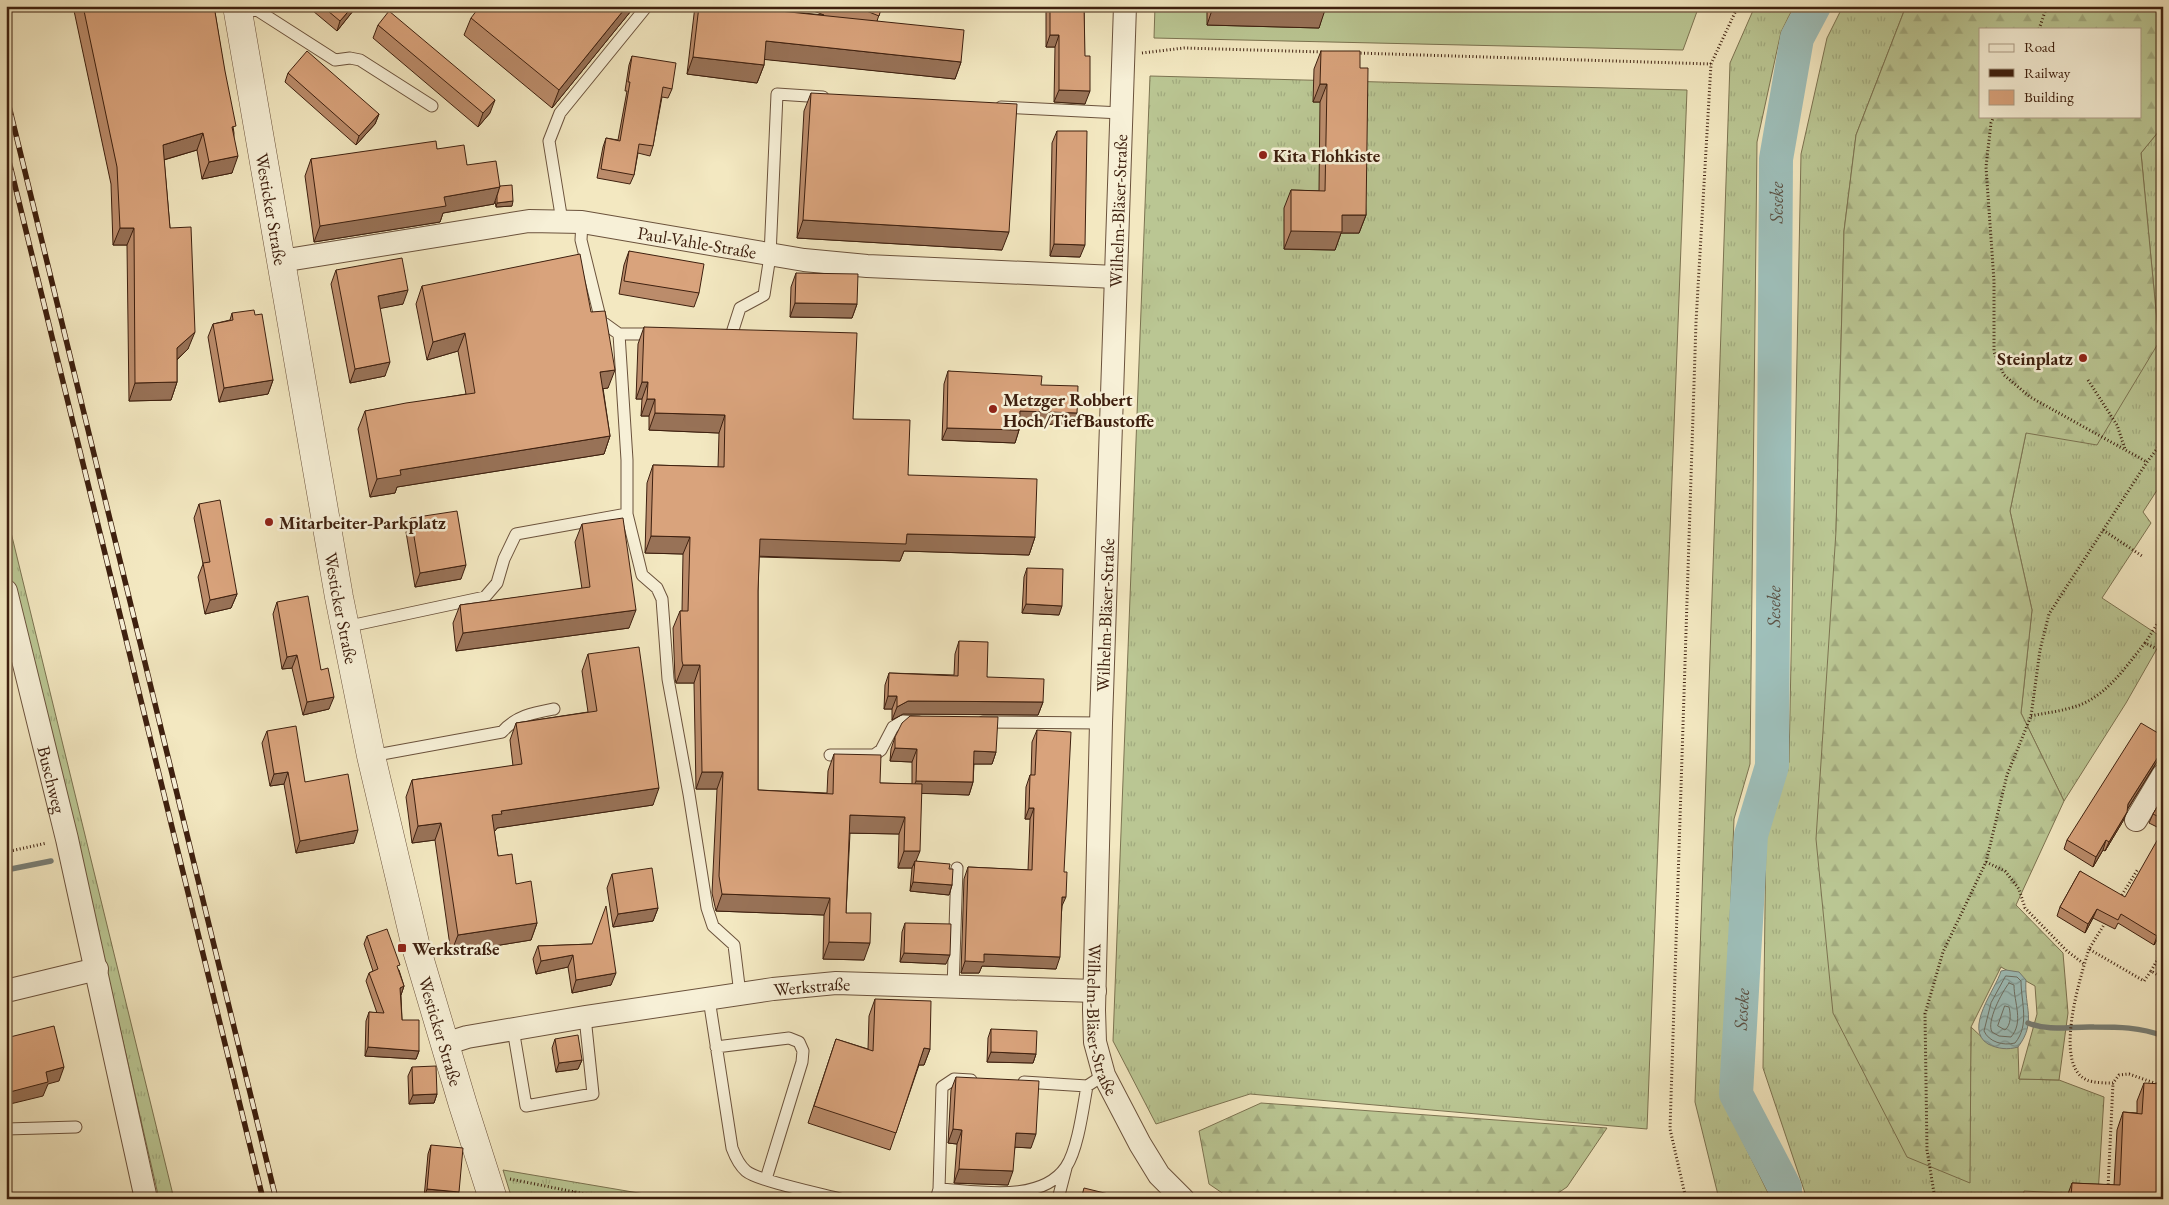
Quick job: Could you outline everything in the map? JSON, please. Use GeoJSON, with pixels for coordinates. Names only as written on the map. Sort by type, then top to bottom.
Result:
{"type":"FeatureCollection","features":[{"type":"Feature","properties":{"kind":"street","name":"Wilhelm-Bläser-Straße"},"geometry":{"type":"LineString","coordinates":[[1125,6],[1101,723],[1095,991],[1096,1080],[1159,1175],[1184,1199]]}},
{"type":"Feature","properties":{"kind":"street","name":"Westicker Straße"},"geometry":{"type":"LineString","coordinates":[[237,10],[345,627],[371,756],[416,947],[490,1190]]}},
{"type":"Feature","properties":{"kind":"street","name":"Paul-Vahle-Straße"},"geometry":{"type":"LineString","coordinates":[[281,261],[529,221],[572,222],[770,256],[867,266],[1116,277]]}},
{"type":"Feature","properties":{"kind":"street","name":"Buschweg"},"geometry":{"type":"LineString","coordinates":[[6,591],[67,839],[146,1199]]}},
{"type":"Feature","properties":{"kind":"street"},"geometry":{"type":"LineString","coordinates":[[2136,820],[2163,775]]}},
{"type":"Feature","properties":{"kind":"street"},"geometry":{"type":"LineString","coordinates":[[6,991],[96,969]]}},
{"type":"Feature","properties":{"kind":"street","name":"Werkstraße"},"geometry":{"type":"LineString","coordinates":[[445,1044],[467,1037],[513,1029],[773,989],[836,984],[1095,991]]}},
{"type":"Feature","properties":{"kind":"lane"},"geometry":{"type":"LineString","coordinates":[[647,6],[560,114],[549,141],[572,222],[581,240],[601,320],[619,334],[666,335]]}},
{"type":"Feature","properties":{"kind":"lane"},"geometry":{"type":"LineString","coordinates":[[237,10],[257,10],[335,60],[350,58],[360,60],[432,106]]}},
{"type":"Feature","properties":{"kind":"lane"},"geometry":{"type":"LineString","coordinates":[[712,336],[731,336],[740,308],[764,294],[770,256],[777,94],[834,98]]}},
{"type":"Feature","properties":{"kind":"lane"},"geometry":{"type":"LineString","coordinates":[[988,106],[1122,113]]}},
{"type":"Feature","properties":{"kind":"lane"},"geometry":{"type":"LineString","coordinates":[[619,334],[627,460],[627,514],[642,575],[657,588],[662,599],[668,679],[690,794],[707,908],[713,926],[734,945],[740,994]]}},
{"type":"Feature","properties":{"kind":"lane"},"geometry":{"type":"LineString","coordinates":[[345,627],[485,597],[497,584],[504,559],[516,534],[627,514]]}},
{"type":"Feature","properties":{"kind":"lane"},"geometry":{"type":"LineString","coordinates":[[371,756],[502,732],[509,724],[527,714],[554,709]]}},
{"type":"Feature","properties":{"kind":"lane"},"geometry":{"type":"LineString","coordinates":[[830,755],[874,755],[881,750],[893,727],[903,721],[929,722]]}},
{"type":"Feature","properties":{"kind":"lane"},"geometry":{"type":"LineString","coordinates":[[973,722],[1101,723]]}},
{"type":"Feature","properties":{"kind":"lane"},"geometry":{"type":"LineString","coordinates":[[953,988],[957,868]]}},
{"type":"Feature","properties":{"kind":"lane"},"geometry":{"type":"LineString","coordinates":[[709,999],[732,1148],[737,1160],[746,1172],[840,1199]]}},
{"type":"Feature","properties":{"kind":"lane"},"geometry":{"type":"LineString","coordinates":[[513,1029],[526,1106],[593,1094],[585,1018]]}},
{"type":"Feature","properties":{"kind":"lane"},"geometry":{"type":"LineString","coordinates":[[716,1047],[788,1038],[799,1042],[803,1051],[802,1062],[766,1179]]}},
{"type":"Feature","properties":{"kind":"lane"},"geometry":{"type":"LineString","coordinates":[[981,1080],[954,1079],[942,1087],[938,1194],[1013,1193],[1032,1190],[1055,1178],[1066,1166]]}},
{"type":"Feature","properties":{"kind":"lane"},"geometry":{"type":"LineString","coordinates":[[1008,1082],[1096,1080],[1066,1166],[1058,1199]]}},
{"type":"Feature","properties":{"kind":"lane"},"geometry":{"type":"LineString","coordinates":[[6,1129],[76,1127]]}},
{"type":"Feature","properties":{"kind":"path"},"geometry":{"type":"LineString","coordinates":[[1686,1199],[1670,1128],[1696,322],[1711,64],[1738,6]]}},
{"type":"Feature","properties":{"kind":"path"},"geometry":{"type":"LineString","coordinates":[[2039,28],[2047,6]]}},
{"type":"Feature","properties":{"kind":"path"},"geometry":{"type":"LineString","coordinates":[[1124,55],[1184,48],[1323,52]]}},
{"type":"Feature","properties":{"kind":"path"},"geometry":{"type":"LineString","coordinates":[[1353,53],[1711,64]]}},
{"type":"Feature","properties":{"kind":"path"},"geometry":{"type":"LineString","coordinates":[[1993,118],[1986,167],[1994,281],[1994,352],[2004,375],[2030,397],[2147,462]]}},
{"type":"Feature","properties":{"kind":"path"},"geometry":{"type":"LineString","coordinates":[[2088,380],[2117,426],[2125,450]]}},
{"type":"Feature","properties":{"kind":"path"},"geometry":{"type":"LineString","coordinates":[[1935,1199],[1927,1150],[1925,1014],[1943,952],[1986,862],[2007,775],[2031,716],[2040,650],[2050,614],[2147,462],[2163,441]]}},
{"type":"Feature","properties":{"kind":"path"},"geometry":{"type":"LineString","coordinates":[[2103,530],[2142,556]]}},
{"type":"Feature","properties":{"kind":"path"},"geometry":{"type":"LineString","coordinates":[[2031,716],[2072,708],[2100,694],[2121,673],[2145,643],[2163,615]]}},
{"type":"Feature","properties":{"kind":"path"},"geometry":{"type":"LineString","coordinates":[[2145,643],[2163,652]]}},
{"type":"Feature","properties":{"kind":"path"},"geometry":{"type":"LineString","coordinates":[[6,852],[67,839]]}},
{"type":"Feature","properties":{"kind":"path"},"geometry":{"type":"LineString","coordinates":[[1986,862],[2005,871],[2019,889],[2025,908],[2066,951],[2084,964]]}},
{"type":"Feature","properties":{"kind":"path"},"geometry":{"type":"LineString","coordinates":[[2118,901],[2138,869]]}},
{"type":"Feature","properties":{"kind":"path"},"geometry":{"type":"LineString","coordinates":[[2108,917],[2089,949],[2084,964],[2075,999],[2069,1040],[2077,1072],[2086,1080],[2113,1083]]}},
{"type":"Feature","properties":{"kind":"path"},"geometry":{"type":"LineString","coordinates":[[2089,949],[2144,981],[2163,950]]}},
{"type":"Feature","properties":{"kind":"path"},"geometry":{"type":"LineString","coordinates":[[2151,971],[2163,978]]}},
{"type":"Feature","properties":{"kind":"path"},"geometry":{"type":"LineString","coordinates":[[2108,1198],[2113,1083],[2119,1075],[2129,1074],[2163,1086]]}},
{"type":"Feature","properties":{"kind":"path"},"geometry":{"type":"LineString","coordinates":[[490,1190],[500,1177],[610,1199]]}},
{"type":"Feature","properties":{"kind":"path"},"geometry":{"type":"LineString","coordinates":[[566,1199],[575,1192]]}},
{"type":"Feature","properties":{"kind":"green space"},"geometry":{"type":"Polygon","coordinates":[[[1155,6],[1699,6],[1683,50],[1154,38],[1155,6]]]}},
{"type":"Feature","properties":{"kind":"green space"},"geometry":{"type":"Polygon","coordinates":[[[1755,6],[1794,6],[1781,32],[1757,142],[1750,764],[1734,819],[1723,1101],[1771,1199],[1719,1199],[1695,1102],[1730,63],[1755,6]]]}},
{"type":"Feature","properties":{"kind":"green space"},"geometry":{"type":"Polygon","coordinates":[[[1843,6],[1906,6],[1856,135],[1844,231],[1836,531],[1969,1182],[1971,1027],[1989,1044],[2018,1047],[2019,1079],[2059,1080],[2104,1097],[2098,1195],[2024,1191],[2023,1199],[1800,1199],[1805,1193],[1763,1068],[1766,830],[1789,762],[1801,154],[1827,38],[1843,6]]]}},
{"type":"Feature","properties":{"kind":"green space"},"geometry":{"type":"Polygon","coordinates":[[[1906,6],[2163,6],[2163,126],[2141,153],[2159,342],[2097,445],[2026,433],[2010,511],[2032,610],[2021,713],[2064,801],[2016,905],[2063,953],[2068,1013],[2059,1080],[2019,1079],[2037,1014],[2035,986],[2001,967],[1971,1027],[1970,1183],[1907,1157],[1833,1013],[1816,839],[1836,531],[1844,231],[1856,135],[1906,6]]]}},
{"type":"Feature","properties":{"kind":"green space"},"geometry":{"type":"Polygon","coordinates":[[[1150,76],[1687,90],[1647,1129],[1250,1094],[1156,1124],[1113,1041],[1150,76]]]}},
{"type":"Feature","properties":{"kind":"green space"},"geometry":{"type":"Polygon","coordinates":[[[2163,126],[2163,481],[2143,512],[2151,523],[2102,598],[2163,638],[2126,703],[2064,801],[2021,713],[2032,610],[2010,511],[2026,433],[2159,342],[2141,153],[2163,126]]]}},
{"type":"Feature","properties":{"kind":"green space"},"geometry":{"type":"Polygon","coordinates":[[[6,512],[174,1199],[159,1199],[86,880],[6,563],[6,512]]]}},
{"type":"Feature","properties":{"kind":"green space"},"geometry":{"type":"Polygon","coordinates":[[[1261,1103],[1607,1128],[1567,1187],[1549,1199],[1231,1199],[1209,1184],[1199,1131],[1261,1103]]]}},
{"type":"Feature","properties":{"kind":"green space"},"geometry":{"type":"Polygon","coordinates":[[[503,1170],[674,1199],[512,1199],[503,1170]]]}},
{"type":"Feature","properties":{"kind":"water"},"geometry":{"type":"Polygon","coordinates":[[[2001,971],[2019,972],[2026,980],[2028,1014],[2027,1030],[2024,1038],[2018,1047],[2007,1049],[1988,1044],[1981,1037],[1979,1029],[1980,1019],[1988,998],[2001,971]]]}},
{"type":"Feature","properties":{"kind":"building"},"geometry":{"type":"Polygon","coordinates":[[[83,6],[214,6],[236,126],[232,127],[238,156],[209,162],[203,133],[163,145],[170,228],[191,227],[195,332],[177,348],[177,382],[135,383],[134,228],[120,228],[117,167],[83,6]]]}},
{"type":"Feature","properties":{"kind":"building"},"geometry":{"type":"Polygon","coordinates":[[[322,6],[353,6],[340,21],[322,6]]]}},
{"type":"Feature","properties":{"kind":"building"},"geometry":{"type":"Polygon","coordinates":[[[480,6],[627,6],[559,90],[471,18],[480,6]]]}},
{"type":"Feature","properties":{"kind":"building"},"geometry":{"type":"Polygon","coordinates":[[[699,6],[771,6],[770,10],[964,30],[961,62],[766,41],[764,65],[693,57],[699,6]]]}},
{"type":"Feature","properties":{"kind":"building"},"geometry":{"type":"Polygon","coordinates":[[[854,6],[882,6],[879,16],[854,6]]]}},
{"type":"Feature","properties":{"kind":"building"},"geometry":{"type":"Polygon","coordinates":[[[1050,6],[1084,6],[1085,56],[1090,56],[1090,91],[1059,90],[1059,35],[1050,35],[1050,6]]]}},
{"type":"Feature","properties":{"kind":"building"},"geometry":{"type":"Polygon","coordinates":[[[1213,6],[1325,6],[1325,10],[1213,6]]]}},
{"type":"Feature","properties":{"kind":"building"},"geometry":{"type":"Polygon","coordinates":[[[389,11],[495,100],[483,113],[378,25],[389,11]]]}},
{"type":"Feature","properties":{"kind":"building"},"geometry":{"type":"Polygon","coordinates":[[[307,51],[379,114],[359,136],[288,73],[307,51]]]}},
{"type":"Feature","properties":{"kind":"building"},"geometry":{"type":"Polygon","coordinates":[[[1321,51],[1360,51],[1360,68],[1368,68],[1366,215],[1342,215],[1342,232],[1291,231],[1291,190],[1325,191],[1327,84],[1320,84],[1321,51]]]}},
{"type":"Feature","properties":{"kind":"building"},"geometry":{"type":"Polygon","coordinates":[[[632,56],[676,63],[672,89],[663,87],[653,146],[639,144],[634,175],[601,169],[606,138],[620,141],[630,82],[628,82],[632,56]]]}},
{"type":"Feature","properties":{"kind":"building"},"geometry":{"type":"Polygon","coordinates":[[[811,93],[1017,104],[1009,232],[803,220],[811,93]]]}},
{"type":"Feature","properties":{"kind":"building"},"geometry":{"type":"Polygon","coordinates":[[[1057,131],[1087,131],[1085,245],[1054,244],[1057,131]]]}},
{"type":"Feature","properties":{"kind":"building"},"geometry":{"type":"Polygon","coordinates":[[[436,141],[437,149],[464,145],[467,165],[496,161],[500,187],[444,197],[446,206],[320,226],[311,159],[436,141]]]}},
{"type":"Feature","properties":{"kind":"building"},"geometry":{"type":"Polygon","coordinates":[[[512,185],[513,201],[497,203],[500,186],[512,185]]]}},
{"type":"Feature","properties":{"kind":"building"},"geometry":{"type":"Polygon","coordinates":[[[629,251],[704,264],[699,293],[624,281],[629,251]]]}},
{"type":"Feature","properties":{"kind":"building"},"geometry":{"type":"Polygon","coordinates":[[[580,254],[591,312],[605,311],[615,370],[600,372],[610,436],[400,470],[401,475],[377,479],[365,411],[475,393],[465,333],[433,342],[422,286],[580,254]]]}},
{"type":"Feature","properties":{"kind":"building"},"geometry":{"type":"Polygon","coordinates":[[[402,258],[408,290],[378,296],[390,362],[355,369],[336,270],[402,258]]]}},
{"type":"Feature","properties":{"kind":"building"},"geometry":{"type":"Polygon","coordinates":[[[796,273],[858,274],[857,304],[795,303],[796,273]]]}},
{"type":"Feature","properties":{"kind":"building"},"geometry":{"type":"Polygon","coordinates":[[[254,310],[255,315],[262,314],[273,380],[224,388],[213,324],[233,320],[232,313],[254,310]]]}},
{"type":"Feature","properties":{"kind":"building"},"geometry":{"type":"Polygon","coordinates":[[[644,327],[857,333],[853,419],[910,420],[908,475],[1037,479],[1035,537],[907,534],[906,544],[760,539],[758,591],[758,790],[833,794],[834,754],[881,755],[880,783],[922,784],[920,851],[904,851],[905,817],[850,815],[846,913],[871,913],[870,943],[829,942],[830,898],[722,894],[719,876],[723,772],[702,772],[700,665],[683,665],[682,661],[680,611],[688,611],[690,537],[651,536],[653,465],[724,467],[725,415],[655,413],[655,399],[647,399],[648,382],[642,382],[644,327]]]}},
{"type":"Feature","properties":{"kind":"building"},"geometry":{"type":"Polygon","coordinates":[[[948,371],[1042,376],[1041,385],[1078,386],[1077,413],[1020,411],[1019,430],[947,428],[948,371]]]}},
{"type":"Feature","properties":{"kind":"building"},"geometry":{"type":"Polygon","coordinates":[[[220,500],[237,594],[210,600],[203,563],[210,562],[199,504],[220,500]]]}},
{"type":"Feature","properties":{"kind":"building"},"geometry":{"type":"Polygon","coordinates":[[[457,511],[466,565],[420,573],[411,518],[457,511]]]}},
{"type":"Feature","properties":{"kind":"building"},"geometry":{"type":"Polygon","coordinates":[[[623,518],[636,610],[463,633],[460,605],[590,587],[582,524],[623,518]]]}},
{"type":"Feature","properties":{"kind":"building"},"geometry":{"type":"Polygon","coordinates":[[[1027,568],[1063,569],[1062,606],[1026,604],[1027,568]]]}},
{"type":"Feature","properties":{"kind":"building"},"geometry":{"type":"Polygon","coordinates":[[[308,596],[321,670],[328,668],[334,697],[307,702],[297,655],[287,657],[277,602],[308,596]]]}},
{"type":"Feature","properties":{"kind":"building"},"geometry":{"type":"Polygon","coordinates":[[[959,641],[988,642],[987,677],[1044,679],[1043,702],[908,701],[897,707],[897,696],[888,696],[889,673],[958,676],[959,641]]]}},
{"type":"Feature","properties":{"kind":"building"},"geometry":{"type":"Polygon","coordinates":[[[639,647],[659,788],[501,811],[502,814],[492,815],[498,856],[512,854],[516,884],[531,881],[537,923],[458,935],[441,823],[418,826],[412,780],[522,764],[516,723],[597,711],[588,654],[639,647]]]}},
{"type":"Feature","properties":{"kind":"building"},"geometry":{"type":"Polygon","coordinates":[[[910,716],[998,717],[996,752],[974,751],[973,782],[916,781],[917,749],[895,748],[895,737],[902,723],[910,716]]]}},
{"type":"Feature","properties":{"kind":"building"},"geometry":{"type":"Polygon","coordinates":[[[2141,723],[2163,736],[2163,749],[2128,804],[2127,812],[2109,842],[2106,840],[2096,857],[2067,840],[2141,723]]]}},
{"type":"Feature","properties":{"kind":"building"},"geometry":{"type":"Polygon","coordinates":[[[296,726],[305,782],[348,774],[358,830],[300,841],[288,772],[274,774],[267,731],[296,726]]]}},
{"type":"Feature","properties":{"kind":"building"},"geometry":{"type":"Polygon","coordinates":[[[1037,730],[1071,732],[1064,872],[1067,872],[1066,897],[1062,897],[1060,957],[984,954],[984,962],[965,961],[968,867],[1032,870],[1034,808],[1029,808],[1030,775],[1035,775],[1037,730]]]}},
{"type":"Feature","properties":{"kind":"building"},"geometry":{"type":"Polygon","coordinates":[[[2163,797],[2163,819],[2153,814],[2163,797]]]}},
{"type":"Feature","properties":{"kind":"building"},"geometry":{"type":"Polygon","coordinates":[[[2163,830],[2163,927],[2157,936],[2121,914],[2118,920],[2097,909],[2088,924],[2060,907],[2080,871],[2125,897],[2163,830]]]}},
{"type":"Feature","properties":{"kind":"building"},"geometry":{"type":"Polygon","coordinates":[[[915,861],[950,864],[949,869],[953,869],[952,885],[913,882],[915,861]]]}},
{"type":"Feature","properties":{"kind":"building"},"geometry":{"type":"Polygon","coordinates":[[[652,868],[658,908],[618,914],[612,874],[652,868]]]}},
{"type":"Feature","properties":{"kind":"building"},"geometry":{"type":"Polygon","coordinates":[[[606,906],[616,973],[576,980],[573,955],[541,961],[538,946],[592,944],[606,906]]]}},
{"type":"Feature","properties":{"kind":"building"},"geometry":{"type":"Polygon","coordinates":[[[905,923],[951,924],[950,955],[904,953],[905,923]]]}},
{"type":"Feature","properties":{"kind":"building"},"geometry":{"type":"Polygon","coordinates":[[[387,929],[400,965],[397,966],[404,986],[400,988],[402,1020],[419,1020],[419,1051],[368,1047],[369,1012],[384,1013],[369,973],[378,969],[367,936],[387,929]]]}},
{"type":"Feature","properties":{"kind":"building"},"geometry":{"type":"Polygon","coordinates":[[[875,999],[931,1001],[930,1049],[924,1048],[896,1133],[814,1106],[836,1039],[873,1051],[875,999]]]}},
{"type":"Feature","properties":{"kind":"building"},"geometry":{"type":"Polygon","coordinates":[[[54,1026],[64,1067],[46,1072],[48,1082],[6,1093],[6,1038],[54,1026]]]}},
{"type":"Feature","properties":{"kind":"building"},"geometry":{"type":"Polygon","coordinates":[[[991,1029],[1037,1031],[1036,1054],[991,1052],[991,1029]]]}},
{"type":"Feature","properties":{"kind":"building"},"geometry":{"type":"Polygon","coordinates":[[[578,1035],[582,1060],[559,1063],[555,1039],[578,1035]]]}},
{"type":"Feature","properties":{"kind":"building"},"geometry":{"type":"Polygon","coordinates":[[[436,1066],[437,1094],[413,1095],[412,1067],[436,1066]]]}},
{"type":"Feature","properties":{"kind":"building"},"geometry":{"type":"Polygon","coordinates":[[[956,1077],[1039,1081],[1036,1134],[1016,1133],[1013,1171],[959,1169],[962,1130],[953,1129],[956,1077]]]}},
{"type":"Feature","properties":{"kind":"building"},"geometry":{"type":"Polygon","coordinates":[[[2144,1083],[2163,1084],[2163,1199],[2071,1199],[2072,1183],[2120,1185],[2123,1112],[2142,1114],[2144,1083]]]}},
{"type":"Feature","properties":{"kind":"building"},"geometry":{"type":"Polygon","coordinates":[[[431,1145],[463,1148],[459,1192],[427,1189],[431,1145]]]}},
{"type":"Feature","properties":{"kind":"building"},"geometry":{"type":"Polygon","coordinates":[[[1084,1188],[1129,1199],[1081,1199],[1084,1188]]]}},
{"type":"Feature","properties":{"kind":"waterway","name":"Seseke"},"geometry":{"type":"LineString","coordinates":[[1785,1199],[1785,1188],[1736,1094],[1751,835],[1772,766],[1776,159],[1797,38],[1814,6]]}},
{"type":"Feature","properties":{"kind":"waterway"},"geometry":{"type":"LineString","coordinates":[[6,870],[51,861]]}},
{"type":"Feature","properties":{"kind":"waterway"},"geometry":{"type":"LineString","coordinates":[[2028,1023],[2053,1028],[2129,1028],[2163,1036]]}},
{"type":"Feature","properties":{"kind":"railway"},"geometry":{"type":"LineString","coordinates":[[6,94],[276,1199]]}},
{"type":"Feature","properties":{"kind":"railway"},"geometry":{"type":"LineString","coordinates":[[6,149],[263,1199]]}},
{"type":"Feature","properties":{"kind":"place","name":"Kita Flohkiste"},"geometry":{"type":"Point","coordinates":[1263,155]}},
{"type":"Feature","properties":{"kind":"place","name":"Steinplatz"},"geometry":{"type":"Point","coordinates":[2083,358]}},
{"type":"Feature","properties":{"kind":"place","name":"Metzger Robbert Hoch/TiefBaustoffe"},"geometry":{"type":"Point","coordinates":[993,409]}},
{"type":"Feature","properties":{"kind":"place","name":"Mitarbeiter-Parkplatz"},"geometry":{"type":"Point","coordinates":[269,522]}},
{"type":"Feature","properties":{"kind":"place","name":"Werkstraße"},"geometry":{"type":"Point","coordinates":[402,948]}}]}
